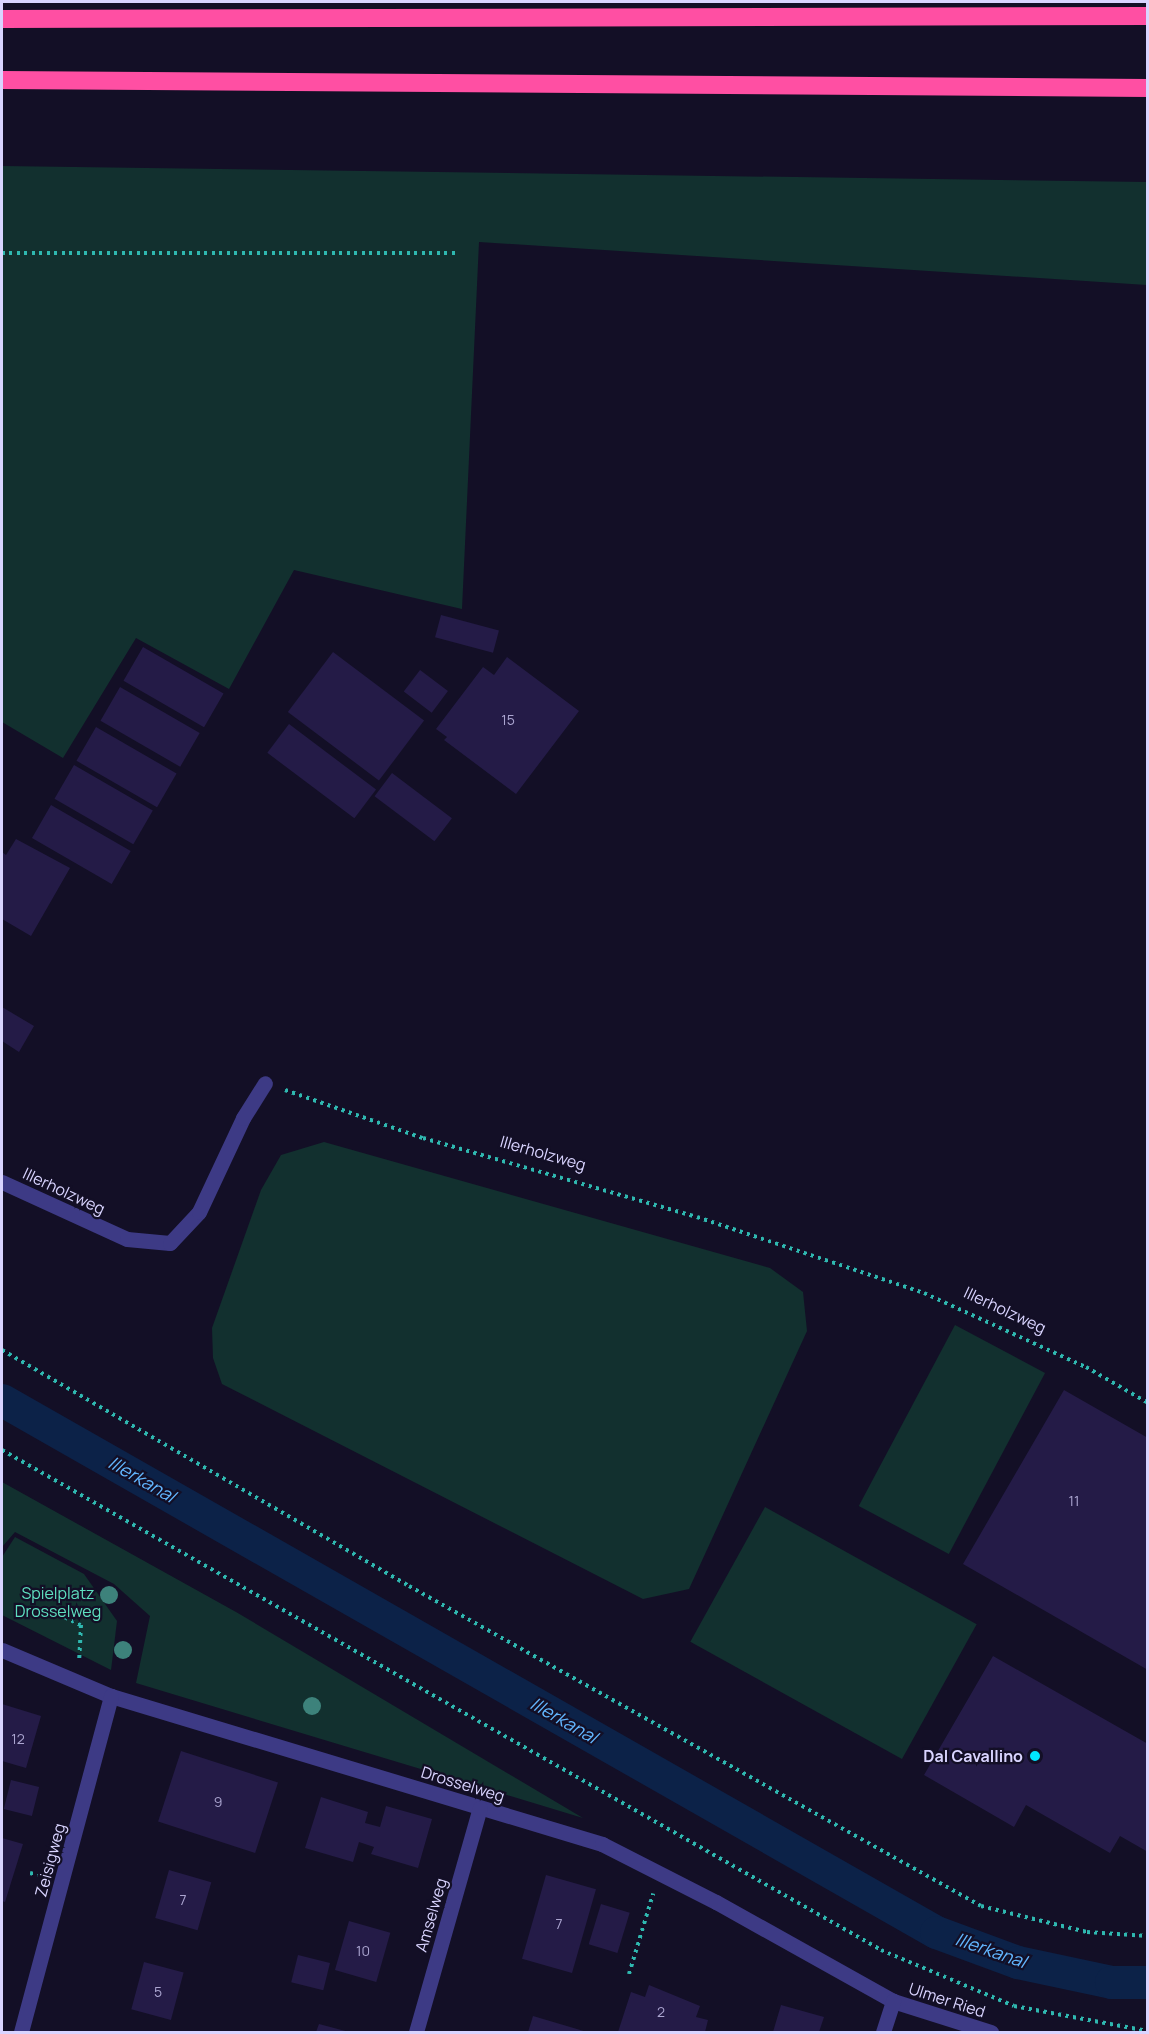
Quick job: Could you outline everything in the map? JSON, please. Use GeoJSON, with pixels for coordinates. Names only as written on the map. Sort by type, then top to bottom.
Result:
{"type":"FeatureCollection","features":[{"type":"Feature","properties":{"kind":"highway"},"geometry":{"type":"LineString","coordinates":[[2,19],[1148,16]]}},
{"type":"Feature","properties":{"kind":"highway"},"geometry":{"type":"LineString","coordinates":[[2,80],[1148,88]]}},
{"type":"Feature","properties":{"kind":"street","name":"Illerholzweg"},"geometry":{"type":"LineString","coordinates":[[2,1182],[127,1239],[170,1243],[200,1212],[243,1118],[265,1083]]}},
{"type":"Feature","properties":{"kind":"street","name":"Drosselweg"},"geometry":{"type":"LineString","coordinates":[[2,1650],[111,1696],[602,1844],[893,2001]]}},
{"type":"Feature","properties":{"kind":"street","name":"Zeisigweg"},"geometry":{"type":"LineString","coordinates":[[21,2032],[111,1696]]}},
{"type":"Feature","properties":{"kind":"street","name":"Amselweg"},"geometry":{"type":"LineString","coordinates":[[416,2032],[480,1808]]}},
{"type":"Feature","properties":{"kind":"street"},"geometry":{"type":"LineString","coordinates":[[884,2032],[893,2001]]}},
{"type":"Feature","properties":{"kind":"street","name":"Ulmer Ried"},"geometry":{"type":"LineString","coordinates":[[893,2001],[991,2032]]}},
{"type":"Feature","properties":{"kind":"path"},"geometry":{"type":"LineString","coordinates":[[2,253],[456,253]]}},
{"type":"Feature","properties":{"kind":"path","name":"Illerholzweg"},"geometry":{"type":"LineString","coordinates":[[265,1083],[423,1138],[697,1216],[924,1293],[1086,1366],[1148,1403]]}},
{"type":"Feature","properties":{"kind":"path"},"geometry":{"type":"LineString","coordinates":[[2,1350],[409,1586],[981,1906],[1087,1932],[1148,1936]]}},
{"type":"Feature","properties":{"kind":"path"},"geometry":{"type":"LineString","coordinates":[[2,1450],[881,1950],[1014,2006],[1148,2031]]}},
{"type":"Feature","properties":{"kind":"path"},"geometry":{"type":"LineString","coordinates":[[58,1614],[81,1625],[80,1657],[70,1679]]}},
{"type":"Feature","properties":{"kind":"path"},"geometry":{"type":"LineString","coordinates":[[629,1974],[659,1874]]}},
{"type":"Feature","properties":{"kind":"green space"},"geometry":{"type":"Polygon","coordinates":[[[2,166],[1147,182],[1147,285],[479,242],[462,609],[294,570],[229,689],[136,638],[63,758],[2,722],[2,166]]]}},
{"type":"Feature","properties":{"kind":"green space"},"geometry":{"type":"Polygon","coordinates":[[[324,1142],[770,1268],[803,1292],[807,1331],[689,1589],[643,1599],[222,1384],[213,1358],[212,1328],[261,1190],[281,1155],[324,1142]]]}},
{"type":"Feature","properties":{"kind":"green space"},"geometry":{"type":"Polygon","coordinates":[[[955,1325],[1045,1373],[949,1554],[859,1506],[955,1325]]]}},
{"type":"Feature","properties":{"kind":"green space"},"geometry":{"type":"Polygon","coordinates":[[[2,1482],[236,1612],[583,1818],[136,1683],[150,1616],[114,1584],[15,1532],[2,1547],[2,1482]]]}},
{"type":"Feature","properties":{"kind":"green space"},"geometry":{"type":"Polygon","coordinates":[[[765,1507],[977,1624],[902,1759],[690,1642],[765,1507]]]}},
{"type":"Feature","properties":{"kind":"green space","name":"Spielplatz Drosselweg"},"geometry":{"type":"Polygon","coordinates":[[[15,1537],[84,1574],[117,1621],[111,1670],[2,1615],[2,1557],[15,1537]]]}},
{"type":"Feature","properties":{"kind":"building"},"geometry":{"type":"Polygon","coordinates":[[[441,615],[499,631],[493,653],[435,637],[441,615]]]}},
{"type":"Feature","properties":{"kind":"building"},"geometry":{"type":"Polygon","coordinates":[[[143,647],[224,694],[204,727],[124,681],[143,647]]]}},
{"type":"Feature","properties":{"kind":"building"},"geometry":{"type":"Polygon","coordinates":[[[333,652],[424,721],[379,781],[288,712],[333,652]]]}},
{"type":"Feature","properties":{"kind":"building"},"geometry":{"type":"Polygon","coordinates":[[[507,657],[579,711],[516,794],[444,740],[447,737],[436,729],[483,667],[494,675],[507,657]]]}},
{"type":"Feature","properties":{"kind":"building"},"geometry":{"type":"Polygon","coordinates":[[[420,670],[448,691],[432,713],[404,692],[420,670]]]}},
{"type":"Feature","properties":{"kind":"building"},"geometry":{"type":"Polygon","coordinates":[[[120,687],[200,733],[180,767],[100,721],[120,687]]]}},
{"type":"Feature","properties":{"kind":"building"},"geometry":{"type":"Polygon","coordinates":[[[289,724],[376,790],[354,818],[267,753],[289,724]]]}},
{"type":"Feature","properties":{"kind":"building"},"geometry":{"type":"Polygon","coordinates":[[[96,727],[177,774],[157,807],[76,761],[96,727]]]}},
{"type":"Feature","properties":{"kind":"building"},"geometry":{"type":"Polygon","coordinates":[[[74,765],[153,810],[133,844],[54,799],[74,765]]]}},
{"type":"Feature","properties":{"kind":"building"},"geometry":{"type":"Polygon","coordinates":[[[392,773],[452,818],[434,841],[375,796],[392,773]]]}},
{"type":"Feature","properties":{"kind":"building"},"geometry":{"type":"Polygon","coordinates":[[[51,805],[131,851],[112,884],[32,838],[51,805]]]}},
{"type":"Feature","properties":{"kind":"building"},"geometry":{"type":"Polygon","coordinates":[[[16,839],[70,868],[31,936],[2,919],[2,852],[6,855],[16,839]]]}},
{"type":"Feature","properties":{"kind":"building"},"geometry":{"type":"Polygon","coordinates":[[[2,1007],[34,1026],[19,1052],[2,1041],[2,1007]]]}},
{"type":"Feature","properties":{"kind":"building"},"geometry":{"type":"Polygon","coordinates":[[[1064,1390],[1148,1438],[1148,1670],[963,1564],[1064,1390]]]}},
{"type":"Feature","properties":{"kind":"building"},"geometry":{"type":"Polygon","coordinates":[[[993,1656],[1148,1744],[1148,1852],[1120,1836],[1110,1853],[1026,1805],[1014,1827],[924,1775],[993,1656]]]}},
{"type":"Feature","properties":{"kind":"building"},"geometry":{"type":"Polygon","coordinates":[[[2,1704],[41,1716],[26,1768],[2,1761],[2,1704]]]}},
{"type":"Feature","properties":{"kind":"building"},"geometry":{"type":"Polygon","coordinates":[[[181,1751],[278,1783],[255,1853],[158,1821],[181,1751]]]}},
{"type":"Feature","properties":{"kind":"building"},"geometry":{"type":"Polygon","coordinates":[[[11,1780],[39,1787],[32,1816],[4,1809],[11,1780]]]}},
{"type":"Feature","properties":{"kind":"building"},"geometry":{"type":"Polygon","coordinates":[[[321,1797],[368,1812],[365,1823],[380,1827],[386,1806],[432,1819],[418,1868],[371,1854],[374,1847],[359,1842],[353,1862],[305,1848],[321,1797]]]}},
{"type":"Feature","properties":{"kind":"building"},"geometry":{"type":"Polygon","coordinates":[[[2,1838],[23,1844],[5,1902],[2,1901],[2,1838]]]}},
{"type":"Feature","properties":{"kind":"building"},"geometry":{"type":"Polygon","coordinates":[[[169,1870],[211,1882],[198,1930],[155,1918],[169,1870]]]}},
{"type":"Feature","properties":{"kind":"building"},"geometry":{"type":"Polygon","coordinates":[[[546,1875],[596,1889],[572,1973],[522,1959],[546,1875]]]}},
{"type":"Feature","properties":{"kind":"building"},"geometry":{"type":"Polygon","coordinates":[[[601,1904],[630,1913],[617,1953],[589,1944],[601,1904]]]}},
{"type":"Feature","properties":{"kind":"building"},"geometry":{"type":"Polygon","coordinates":[[[349,1921],[390,1933],[376,1982],[335,1970],[349,1921]]]}},
{"type":"Feature","properties":{"kind":"building"},"geometry":{"type":"Polygon","coordinates":[[[298,1955],[330,1963],[323,1990],[291,1982],[298,1955]]]}},
{"type":"Feature","properties":{"kind":"building"},"geometry":{"type":"Polygon","coordinates":[[[144,1962],[184,1973],[171,2020],[131,2009],[144,1962]]]}},
{"type":"Feature","properties":{"kind":"building"},"geometry":{"type":"Polygon","coordinates":[[[649,1985],[700,2006],[696,2017],[708,2020],[705,2032],[618,2032],[631,1992],[645,1997],[649,1985]]]}},
{"type":"Feature","properties":{"kind":"building"},"geometry":{"type":"Polygon","coordinates":[[[781,2005],[824,2017],[819,2032],[773,2032],[781,2005]]]}},
{"type":"Feature","properties":{"kind":"building"},"geometry":{"type":"Polygon","coordinates":[[[533,2016],[587,2032],[528,2032],[533,2016]]]}},
{"type":"Feature","properties":{"kind":"building"},"geometry":{"type":"Polygon","coordinates":[[[319,2024],[349,2032],[316,2032],[319,2024]]]}},
{"type":"Feature","properties":{"kind":"waterway","name":"Illerkanal"},"geometry":{"type":"LineString","coordinates":[[2,1400],[936,1932],[1017,1962],[1111,1982],[1148,1982]]}},
{"type":"Feature","properties":{"kind":"place","name":"Dal Cavallino"},"geometry":{"type":"Point","coordinates":[1035,1756]}}]}
